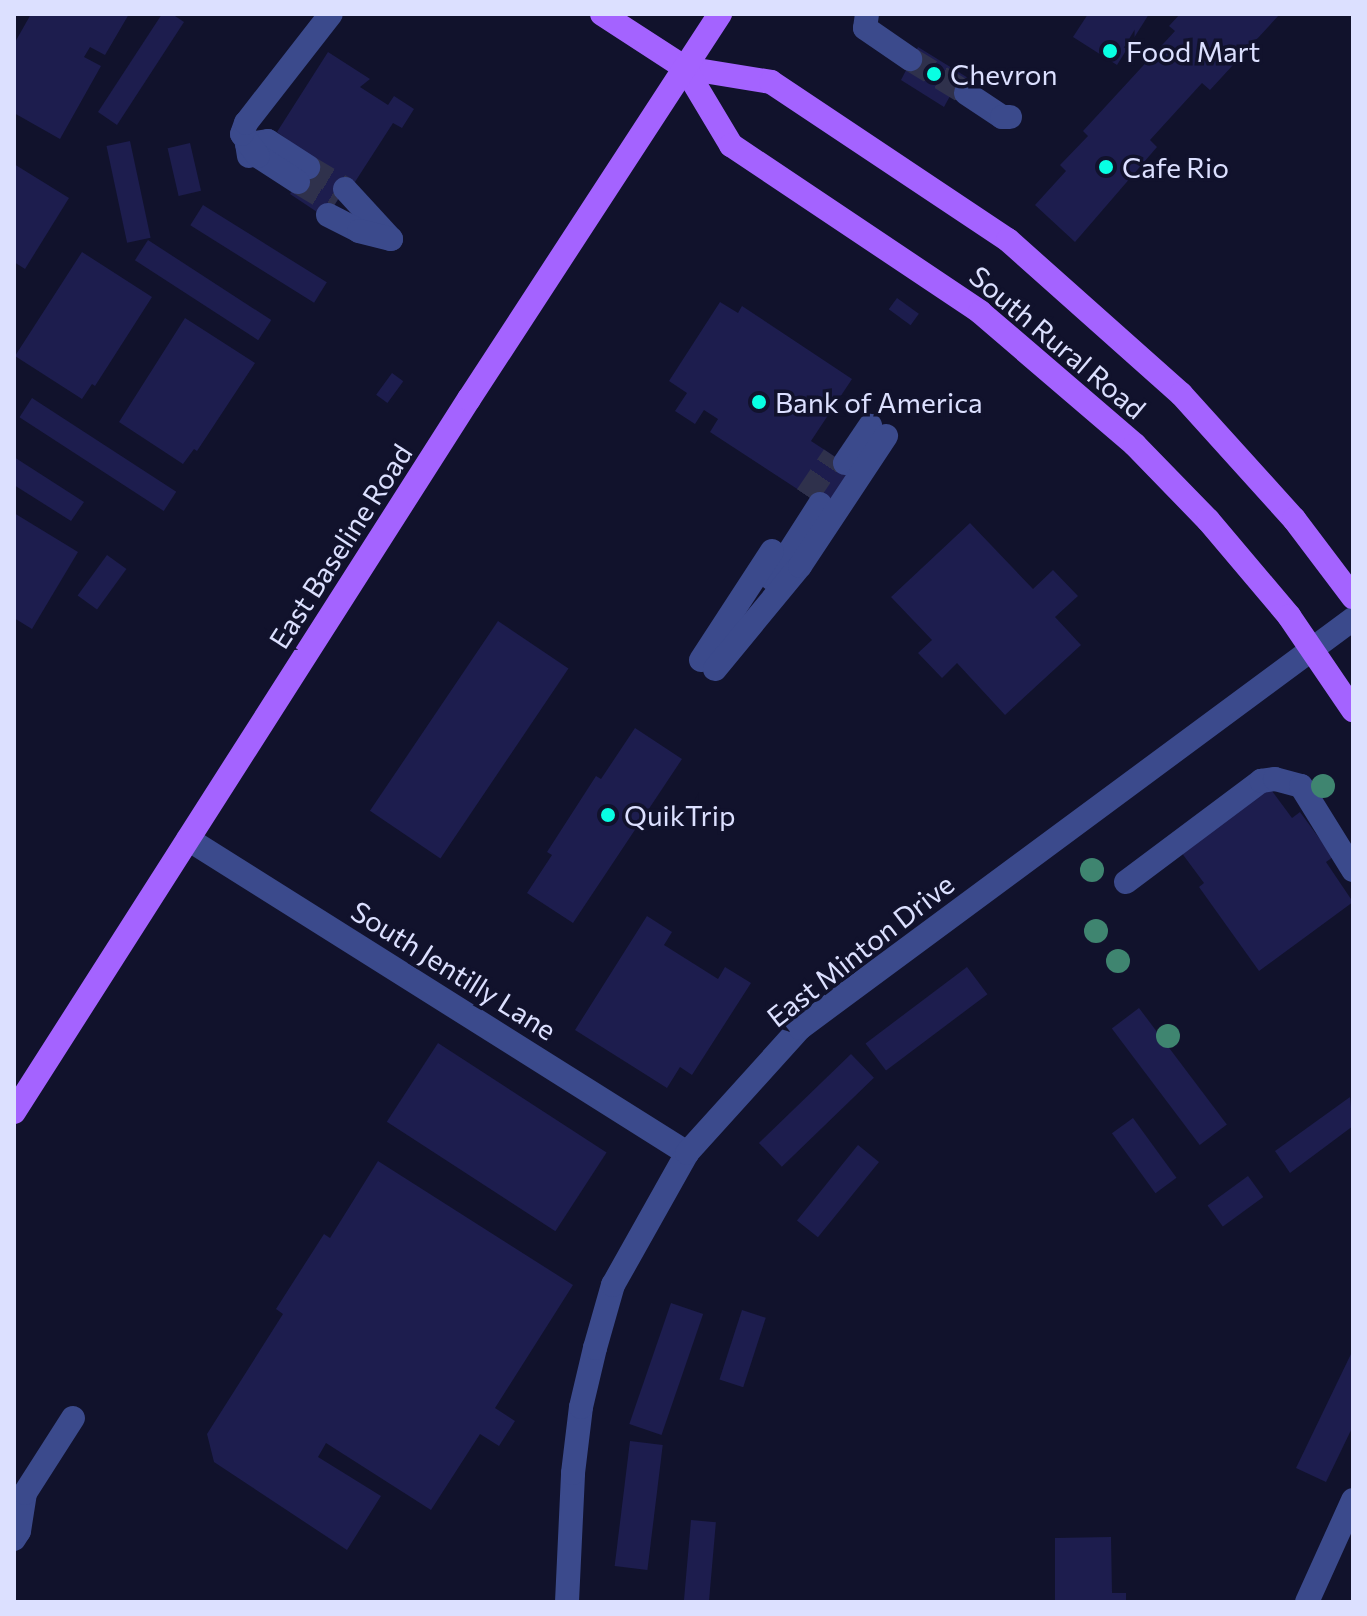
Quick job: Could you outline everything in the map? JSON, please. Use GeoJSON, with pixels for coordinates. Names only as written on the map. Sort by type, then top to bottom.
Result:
{"type":"FeatureCollection","features":[{"type":"Feature","properties":{"kind":"main road","name":"South Rural Road"},"geometry":{"type":"LineString","coordinates":[[602,14],[685,68],[771,82],[1008,240],[1181,394],[1294,519],[1353,597]]}},
{"type":"Feature","properties":{"kind":"main road","name":"East Baseline Road"},"geometry":{"type":"LineString","coordinates":[[14,1112],[720,14]]}},
{"type":"Feature","properties":{"kind":"main road","name":"South Rural Road"},"geometry":{"type":"LineString","coordinates":[[685,68],[731,145],[980,312],[1089,401],[1208,520],[1289,616],[1353,710]]}},
{"type":"Feature","properties":{"kind":"street"},"geometry":{"type":"LineString","coordinates":[[299,180],[268,141],[247,144],[242,134],[246,123],[331,14]]}},
{"type":"Feature","properties":{"kind":"street"},"geometry":{"type":"LineString","coordinates":[[867,14],[865,28],[910,59]]}},
{"type":"Feature","properties":{"kind":"street"},"geometry":{"type":"LineString","coordinates":[[966,93],[1002,117],[1010,117]]}},
{"type":"Feature","properties":{"kind":"street"},"geometry":{"type":"LineString","coordinates":[[336,203],[359,231],[391,239]]}},
{"type":"Feature","properties":{"kind":"street"},"geometry":{"type":"LineString","coordinates":[[814,500],[708,664],[800,566],[871,427],[840,460]]}},
{"type":"Feature","properties":{"kind":"street","name":"East Minton Drive"},"geometry":{"type":"LineString","coordinates":[[567,1602],[573,1473],[581,1407],[595,1348],[613,1285],[687,1153],[800,1028],[1353,619]]}},
{"type":"Feature","properties":{"kind":"street"},"geometry":{"type":"LineString","coordinates":[[1126,882],[1261,781],[1275,779],[1301,786],[1353,870]]}},
{"type":"Feature","properties":{"kind":"street","name":"South Jentilly Lane"},"geometry":{"type":"LineString","coordinates":[[188,839],[687,1153]]}},
{"type":"Feature","properties":{"kind":"street"},"geometry":{"type":"LineString","coordinates":[[14,1539],[18,1499],[73,1418]]}},
{"type":"Feature","properties":{"kind":"street"},"geometry":{"type":"LineString","coordinates":[[1307,1602],[1353,1500]]}},
{"type":"Feature","properties":{"kind":"building"},"geometry":{"type":"Polygon","coordinates":[[[31,14],[129,14],[105,55],[90,47],[84,57],[101,66],[60,139],[14,113],[14,44],[31,14]]]}},
{"type":"Feature","properties":{"kind":"building"},"geometry":{"type":"Polygon","coordinates":[[[162,14],[172,14],[184,22],[117,125],[98,112],[162,14]]]}},
{"type":"Feature","properties":{"kind":"building","name":"Food Mart"},"geometry":{"type":"Polygon","coordinates":[[[1088,14],[1149,14],[1117,65],[1073,37],[1088,14]]]}},
{"type":"Feature","properties":{"kind":"building"},"geometry":{"type":"Polygon","coordinates":[[[1180,14],[1280,14],[1210,90],[1202,83],[1150,140],[1157,147],[1075,242],[1035,205],[1066,171],[1060,165],[1088,136],[1083,131],[1175,31],[1169,26],[1180,14]]]}},
{"type":"Feature","properties":{"kind":"building","name":"Chevron"},"geometry":{"type":"Polygon","coordinates":[[[918,47],[973,81],[960,102],[950,96],[944,107],[901,80],[918,47]]]}},
{"type":"Feature","properties":{"kind":"building"},"geometry":{"type":"Polygon","coordinates":[[[328,52],[370,79],[360,87],[388,105],[394,96],[414,109],[402,128],[393,123],[353,185],[349,183],[326,218],[290,194],[313,159],[277,132],[328,52]]]}},
{"type":"Feature","properties":{"kind":"building"},"geometry":{"type":"Polygon","coordinates":[[[130,141],[151,238],[127,243],[107,146],[130,141]]]}},
{"type":"Feature","properties":{"kind":"building"},"geometry":{"type":"Polygon","coordinates":[[[190,143],[201,191],[179,196],[168,148],[190,143]]]}},
{"type":"Feature","properties":{"kind":"building"},"geometry":{"type":"Polygon","coordinates":[[[14,164],[69,198],[25,269],[14,262],[14,164]]]}},
{"type":"Feature","properties":{"kind":"building"},"geometry":{"type":"Polygon","coordinates":[[[203,205],[327,282],[314,303],[190,225],[203,205]]]}},
{"type":"Feature","properties":{"kind":"building"},"geometry":{"type":"Polygon","coordinates":[[[148,240],[271,320],[258,340],[135,260],[148,240]]]}},
{"type":"Feature","properties":{"kind":"building"},"geometry":{"type":"Polygon","coordinates":[[[82,252],[152,297],[95,386],[92,384],[82,399],[15,356],[82,252]]]}},
{"type":"Feature","properties":{"kind":"building"},"geometry":{"type":"Polygon","coordinates":[[[897,298],[919,314],[911,325],[889,309],[897,298]]]}},
{"type":"Feature","properties":{"kind":"building","name":"Bank of America"},"geometry":{"type":"Polygon","coordinates":[[[720,302],[738,313],[742,306],[852,379],[811,441],[854,469],[828,509],[710,432],[718,419],[704,410],[695,424],[675,411],[687,393],[669,381],[720,302]]]}},
{"type":"Feature","properties":{"kind":"building"},"geometry":{"type":"Polygon","coordinates":[[[185,318],[255,363],[197,451],[194,449],[183,464],[119,422],[185,318]]]}},
{"type":"Feature","properties":{"kind":"building"},"geometry":{"type":"Polygon","coordinates":[[[392,373],[403,381],[387,403],[376,395],[392,373]]]}},
{"type":"Feature","properties":{"kind":"building"},"geometry":{"type":"Polygon","coordinates":[[[32,398],[176,492],[164,511],[19,417],[32,398]]]}},
{"type":"Feature","properties":{"kind":"building"},"geometry":{"type":"Polygon","coordinates":[[[14,457],[84,502],[71,521],[14,485],[14,457]]]}},
{"type":"Feature","properties":{"kind":"building"},"geometry":{"type":"Polygon","coordinates":[[[14,513],[78,552],[32,629],[14,618],[14,513]]]}},
{"type":"Feature","properties":{"kind":"building"},"geometry":{"type":"Polygon","coordinates":[[[970,523],[1033,589],[1053,570],[1078,596],[1055,617],[1081,645],[1005,715],[957,663],[942,678],[918,653],[932,640],[891,597],[970,523]]]}},
{"type":"Feature","properties":{"kind":"building"},"geometry":{"type":"Polygon","coordinates":[[[107,555],[126,569],[97,610],[78,595],[107,555]]]}},
{"type":"Feature","properties":{"kind":"building"},"geometry":{"type":"Polygon","coordinates":[[[498,621],[568,669],[440,858],[370,811],[498,621]]]}},
{"type":"Feature","properties":{"kind":"building","name":"QuikTrip"},"geometry":{"type":"Polygon","coordinates":[[[635,728],[682,759],[573,923],[527,893],[552,855],[547,852],[596,776],[601,779],[635,728]]]}},
{"type":"Feature","properties":{"kind":"building"},"geometry":{"type":"Polygon","coordinates":[[[1269,787],[1292,818],[1300,812],[1333,857],[1326,862],[1353,902],[1259,971],[1199,887],[1204,883],[1181,852],[1269,787]]]}},
{"type":"Feature","properties":{"kind":"building"},"geometry":{"type":"Polygon","coordinates":[[[647,916],[672,932],[664,945],[718,979],[725,967],[751,983],[692,1075],[680,1067],[667,1088],[575,1030],[647,916]]]}},
{"type":"Feature","properties":{"kind":"building"},"geometry":{"type":"Polygon","coordinates":[[[967,967],[987,994],[886,1071],[866,1043],[967,967]]]}},
{"type":"Feature","properties":{"kind":"building"},"geometry":{"type":"Polygon","coordinates":[[[1139,1008],[1227,1125],[1200,1145],[1112,1028],[1139,1008]]]}},
{"type":"Feature","properties":{"kind":"building"},"geometry":{"type":"Polygon","coordinates":[[[438,1043],[607,1152],[555,1231],[387,1122],[438,1043]]]}},
{"type":"Feature","properties":{"kind":"building"},"geometry":{"type":"Polygon","coordinates":[[[851,1054],[874,1078],[782,1167],[759,1143],[851,1054]]]}},
{"type":"Feature","properties":{"kind":"building"},"geometry":{"type":"Polygon","coordinates":[[[1350,1097],[1353,1126],[1290,1173],[1275,1151],[1350,1097]]]}},
{"type":"Feature","properties":{"kind":"building"},"geometry":{"type":"Polygon","coordinates":[[[1133,1118],[1176,1178],[1155,1193],[1112,1133],[1133,1118]]]}},
{"type":"Feature","properties":{"kind":"building"},"geometry":{"type":"Polygon","coordinates":[[[858,1145],[879,1162],[818,1237],[797,1220],[858,1145]]]}},
{"type":"Feature","properties":{"kind":"building"},"geometry":{"type":"Polygon","coordinates":[[[378,1161],[573,1285],[495,1408],[515,1421],[499,1446],[480,1434],[431,1510],[326,1443],[318,1457],[381,1496],[347,1550],[214,1462],[207,1434],[283,1314],[276,1309],[324,1234],[330,1238],[378,1161]]]}},
{"type":"Feature","properties":{"kind":"building"},"geometry":{"type":"Polygon","coordinates":[[[1248,1176],[1263,1197],[1223,1226],[1208,1205],[1248,1176]]]}},
{"type":"Feature","properties":{"kind":"building"},"geometry":{"type":"Polygon","coordinates":[[[671,1303],[703,1314],[661,1435],[629,1424],[671,1303]]]}},
{"type":"Feature","properties":{"kind":"building"},"geometry":{"type":"Polygon","coordinates":[[[742,1310],[766,1318],[743,1387],[719,1379],[742,1310]]]}},
{"type":"Feature","properties":{"kind":"building"},"geometry":{"type":"Polygon","coordinates":[[[1351,1354],[1353,1426],[1326,1482],[1296,1468],[1351,1354]]]}},
{"type":"Feature","properties":{"kind":"building"},"geometry":{"type":"Polygon","coordinates":[[[630,1441],[663,1445],[647,1570],[615,1566],[630,1441]]]}},
{"type":"Feature","properties":{"kind":"building"},"geometry":{"type":"Polygon","coordinates":[[[691,1520],[716,1522],[709,1602],[684,1602],[691,1520]]]}},
{"type":"Feature","properties":{"kind":"building"},"geometry":{"type":"Polygon","coordinates":[[[1111,1537],[1112,1593],[1126,1593],[1126,1602],[1055,1602],[1055,1538],[1111,1537]]]}},
{"type":"Feature","properties":{"kind":"tunnel"},"geometry":{"type":"LineString","coordinates":[[910,59],[966,93]]}},
{"type":"Feature","properties":{"kind":"tunnel"},"geometry":{"type":"LineString","coordinates":[[308,167],[345,189]]}},
{"type":"Feature","properties":{"kind":"tunnel"},"geometry":{"type":"LineString","coordinates":[[298,182],[335,204]]}},
{"type":"Feature","properties":{"kind":"tunnel"},"geometry":{"type":"LineString","coordinates":[[807,496],[834,456]]}},
{"type":"Feature","properties":{"kind":"place","name":"Food Mart"},"geometry":{"type":"Point","coordinates":[1110,51]}},
{"type":"Feature","properties":{"kind":"place","name":"Chevron"},"geometry":{"type":"Point","coordinates":[934,74]}},
{"type":"Feature","properties":{"kind":"place","name":"Cafe Rio"},"geometry":{"type":"Point","coordinates":[1106,167]}},
{"type":"Feature","properties":{"kind":"place","name":"Bank of America"},"geometry":{"type":"Point","coordinates":[759,402]}},
{"type":"Feature","properties":{"kind":"place","name":"QuikTrip"},"geometry":{"type":"Point","coordinates":[608,815]}}]}
